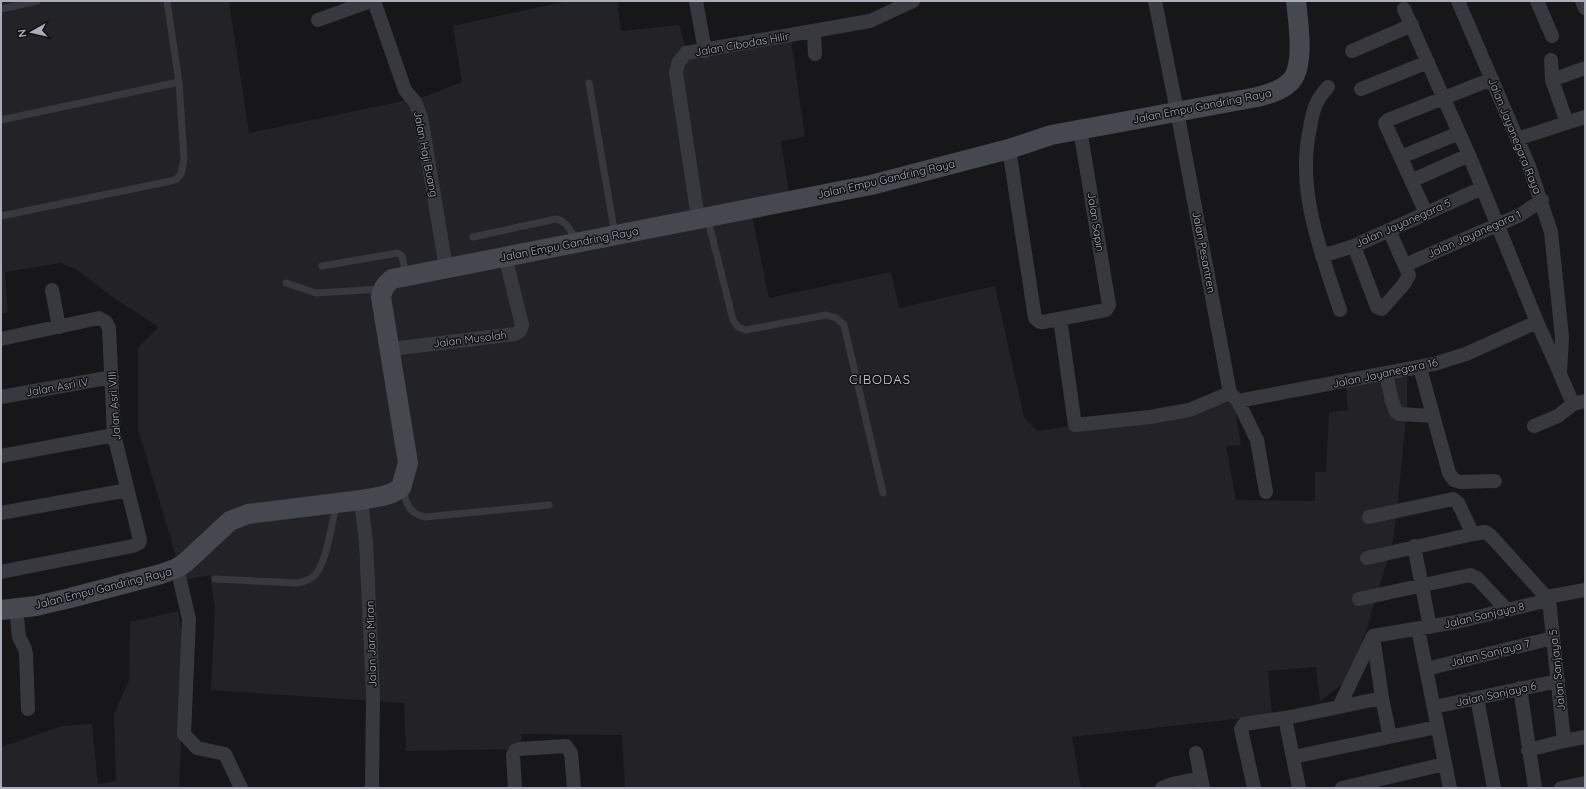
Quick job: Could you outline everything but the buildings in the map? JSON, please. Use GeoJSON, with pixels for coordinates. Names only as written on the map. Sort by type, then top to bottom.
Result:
{"type":"FeatureCollection","features":[{"type":"Feature","properties":{"kind":"street"},"geometry":{"type":"LineString","coordinates":[[318,20],[371,1]]}},
{"type":"Feature","properties":{"kind":"street","name":"Jalan Haji Buang"},"geometry":{"type":"LineString","coordinates":[[374,1],[405,90],[415,102],[421,117],[446,268]]}},
{"type":"Feature","properties":{"kind":"street"},"geometry":{"type":"LineString","coordinates":[[696,1],[705,51]]}},
{"type":"Feature","properties":{"kind":"street","name":"Jalan Cibodas Hilir"},"geometry":{"type":"LineString","coordinates":[[703,218],[676,73],[678,63],[686,54],[870,21],[913,1]]}},
{"type":"Feature","properties":{"kind":"street"},"geometry":{"type":"LineString","coordinates":[[1155,1],[1178,111]]}},
{"type":"Feature","properties":{"kind":"street","name":"Jalan Empu Gandring Raya"},"geometry":{"type":"LineString","coordinates":[[382,290],[386,284],[392,280],[406,276],[871,185],[1009,149],[1051,136],[1257,97],[1276,92],[1290,82],[1297,68],[1301,42],[1296,1]]}},
{"type":"Feature","properties":{"kind":"street","name":"Jalan Jayanegara Raya"},"geometry":{"type":"LineString","coordinates":[[1458,1],[1529,166],[1542,200],[1551,232],[1562,337],[1560,374],[1579,403]]}},
{"type":"Feature","properties":{"kind":"street"},"geometry":{"type":"LineString","coordinates":[[1537,1],[1552,36]]}},
{"type":"Feature","properties":{"kind":"street"},"geometry":{"type":"LineString","coordinates":[[1582,1],[1585,8]]}},
{"type":"Feature","properties":{"kind":"street"},"geometry":{"type":"LineString","coordinates":[[1404,9],[1469,155],[1537,322],[1560,374]]}},
{"type":"Feature","properties":{"kind":"street"},"geometry":{"type":"LineString","coordinates":[[1352,51],[1412,25]]}},
{"type":"Feature","properties":{"kind":"street"},"geometry":{"type":"LineString","coordinates":[[814,31],[815,54]]}},
{"type":"Feature","properties":{"kind":"street"},"geometry":{"type":"LineString","coordinates":[[1551,60],[1552,80],[1567,123]]}},
{"type":"Feature","properties":{"kind":"street"},"geometry":{"type":"LineString","coordinates":[[1361,89],[1428,62]]}},
{"type":"Feature","properties":{"kind":"street"},"geometry":{"type":"LineString","coordinates":[[1552,80],[1585,68]]}},
{"type":"Feature","properties":{"kind":"street"},"geometry":{"type":"LineString","coordinates":[[1426,213],[1386,126],[1386,121],[1492,79]]}},
{"type":"Feature","properties":{"kind":"street"},"geometry":{"type":"LineString","coordinates":[[1328,87],[1318,97],[1314,105],[1308,135],[1305,171],[1311,215],[1322,256],[1340,310]]}},
{"type":"Feature","properties":{"kind":"street","name":"Jalan Pesantren"},"geometry":{"type":"LineString","coordinates":[[1178,111],[1234,397],[1257,440],[1266,492]]}},
{"type":"Feature","properties":{"kind":"street"},"geometry":{"type":"LineString","coordinates":[[1517,139],[1585,117]]}},
{"type":"Feature","properties":{"kind":"street","name":"Jalan Sapin"},"geometry":{"type":"LineString","coordinates":[[1060,319],[1103,311],[1108,309],[1109,305],[1080,130]]}},
{"type":"Feature","properties":{"kind":"street"},"geometry":{"type":"LineString","coordinates":[[1401,157],[1459,134]]}},
{"type":"Feature","properties":{"kind":"street"},"geometry":{"type":"LineString","coordinates":[[1009,149],[1034,315],[1040,322],[1060,319]]}},
{"type":"Feature","properties":{"kind":"street"},"geometry":{"type":"LineString","coordinates":[[1411,181],[1469,155]]}},
{"type":"Feature","properties":{"kind":"street","name":"Jalan Jayanegara 5"},"geometry":{"type":"LineString","coordinates":[[1322,256],[1354,246],[1482,188]]}},
{"type":"Feature","properties":{"kind":"street","name":"Jalan Jayanegara 1"},"geometry":{"type":"LineString","coordinates":[[1405,265],[1520,215],[1542,200]]}},
{"type":"Feature","properties":{"kind":"street"},"geometry":{"type":"LineString","coordinates":[[1354,246],[1375,300],[1379,308],[1382,309],[1409,276],[1389,230]]}},
{"type":"Feature","properties":{"kind":"street","name":"Jalan Musolah"},"geometry":{"type":"LineString","coordinates":[[390,348],[515,334],[520,331],[522,325],[506,256]]}},
{"type":"Feature","properties":{"kind":"street"},"geometry":{"type":"LineString","coordinates":[[1,339],[59,327],[52,290]]}},
{"type":"Feature","properties":{"kind":"street"},"geometry":{"type":"LineString","coordinates":[[382,290],[382,304],[408,463],[401,488]]}},
{"type":"Feature","properties":{"kind":"street","name":"Jalan Asri VIII"},"geometry":{"type":"LineString","coordinates":[[1,572],[133,546],[139,543],[140,536],[114,435],[109,328],[106,322],[99,318],[59,327]]}},
{"type":"Feature","properties":{"kind":"street","name":"Jalan Jayanegara 16"},"geometry":{"type":"LineString","coordinates":[[1060,319],[1075,424],[1150,416],[1189,410],[1234,397],[1420,368],[1466,354],[1537,322]]}},
{"type":"Feature","properties":{"kind":"street"},"geometry":{"type":"LineString","coordinates":[[1420,368],[1449,472],[1454,480],[1462,482],[1495,481]]}},
{"type":"Feature","properties":{"kind":"street"},"geometry":{"type":"LineString","coordinates":[[1386,374],[1396,412],[1400,414],[1433,416]]}},
{"type":"Feature","properties":{"kind":"street","name":"Jalan Asri IV"},"geometry":{"type":"LineString","coordinates":[[2,393],[112,377]]}},
{"type":"Feature","properties":{"kind":"street"},"geometry":{"type":"LineString","coordinates":[[1534,426],[1558,416],[1579,403]]}},
{"type":"Feature","properties":{"kind":"street"},"geometry":{"type":"LineString","coordinates":[[1,456],[114,435]]}},
{"type":"Feature","properties":{"kind":"street","name":"Jalan Empu Gandring Raya"},"geometry":{"type":"LineString","coordinates":[[8,609],[36,606],[70,598],[161,574],[177,568],[186,562],[230,521],[238,517],[248,514],[361,500],[387,495],[401,488]]}},
{"type":"Feature","properties":{"kind":"street"},"geometry":{"type":"LineString","coordinates":[[1,513],[128,490]]}},
{"type":"Feature","properties":{"kind":"street"},"geometry":{"type":"LineString","coordinates":[[1369,517],[1453,499],[1458,503],[1473,534]]}},
{"type":"Feature","properties":{"kind":"street","name":"Jalan Jaro Miran"},"geometry":{"type":"LineString","coordinates":[[361,500],[366,542],[373,686],[372,788]]}},
{"type":"Feature","properties":{"kind":"street"},"geometry":{"type":"LineString","coordinates":[[1367,558],[1414,546],[1484,532],[1490,535],[1548,598]]}},
{"type":"Feature","properties":{"kind":"street"},"geometry":{"type":"LineString","coordinates":[[1414,546],[1422,585],[1426,669],[1450,788]]}},
{"type":"Feature","properties":{"kind":"street"},"geometry":{"type":"LineString","coordinates":[[177,568],[189,619],[184,734],[197,748],[225,754],[241,788]]}},
{"type":"Feature","properties":{"kind":"street"},"geometry":{"type":"LineString","coordinates":[[1360,599],[1470,575],[1474,576],[1507,610]]}},
{"type":"Feature","properties":{"kind":"street","name":"Jalan Sanjaya 8"},"geometry":{"type":"LineString","coordinates":[[1373,636],[1424,628],[1507,610],[1548,598],[1585,590]]}},
{"type":"Feature","properties":{"kind":"street","name":"Jalan Sanjaya 5"},"geometry":{"type":"LineString","coordinates":[[1548,598],[1564,741]]}},
{"type":"Feature","properties":{"kind":"street"},"geometry":{"type":"LineString","coordinates":[[8,609],[25,648],[28,709]]}},
{"type":"Feature","properties":{"kind":"street"},"geometry":{"type":"LineString","coordinates":[[1373,636],[1382,698],[1390,737]]}},
{"type":"Feature","properties":{"kind":"street"},"geometry":{"type":"LineString","coordinates":[[1339,707],[1373,636]]}},
{"type":"Feature","properties":{"kind":"street","name":"Jalan Sanjaya 7"},"geometry":{"type":"LineString","coordinates":[[1426,669],[1553,638]]}},
{"type":"Feature","properties":{"kind":"street","name":"Jalan Sanjaya 6"},"geometry":{"type":"LineString","coordinates":[[1434,707],[1558,681]]}},
{"type":"Feature","properties":{"kind":"street"},"geometry":{"type":"LineString","coordinates":[[1520,688],[1528,750],[1535,788]]}},
{"type":"Feature","properties":{"kind":"street"},"geometry":{"type":"LineString","coordinates":[[1254,788],[1241,729],[1244,724],[1285,718],[1382,698]]}},
{"type":"Feature","properties":{"kind":"street"},"geometry":{"type":"LineString","coordinates":[[1477,698],[1494,788]]}},
{"type":"Feature","properties":{"kind":"street"},"geometry":{"type":"LineString","coordinates":[[1285,718],[1299,788]]}},
{"type":"Feature","properties":{"kind":"street"},"geometry":{"type":"LineString","coordinates":[[1293,758],[1437,727]]}},
{"type":"Feature","properties":{"kind":"street"},"geometry":{"type":"LineString","coordinates":[[1528,750],[1585,737]]}},
{"type":"Feature","properties":{"kind":"street"},"geometry":{"type":"LineString","coordinates":[[515,788],[513,755],[515,751],[519,749],[558,746],[566,746],[571,753],[574,788]]}},
{"type":"Feature","properties":{"kind":"street"},"geometry":{"type":"LineString","coordinates":[[1162,788],[1172,784],[1202,783],[1196,753]]}},
{"type":"Feature","properties":{"kind":"street"},"geometry":{"type":"LineString","coordinates":[[1342,788],[1445,764]]}},
{"type":"Feature","properties":{"kind":"street"},"geometry":{"type":"LineString","coordinates":[[1561,788],[1585,783]]}},
{"type":"Feature","properties":{"kind":"lane"},"geometry":{"type":"LineString","coordinates":[[1,9],[36,1]]}},
{"type":"Feature","properties":{"kind":"lane"},"geometry":{"type":"LineString","coordinates":[[1,216],[177,178],[181,174],[184,159],[179,82],[167,1]]}},
{"type":"Feature","properties":{"kind":"lane"},"geometry":{"type":"LineString","coordinates":[[1,120],[179,82]]}},
{"type":"Feature","properties":{"kind":"lane"},"geometry":{"type":"LineString","coordinates":[[589,82],[615,235]]}},
{"type":"Feature","properties":{"kind":"lane"},"geometry":{"type":"LineString","coordinates":[[703,218],[710,228],[733,320],[738,327],[746,330],[826,315],[836,318],[844,325],[883,493]]}},
{"type":"Feature","properties":{"kind":"lane"},"geometry":{"type":"LineString","coordinates":[[472,237],[556,219],[562,220],[566,224],[578,242]]}},
{"type":"Feature","properties":{"kind":"lane"},"geometry":{"type":"LineString","coordinates":[[322,266],[398,253],[402,256],[406,276]]}},
{"type":"Feature","properties":{"kind":"lane"},"geometry":{"type":"LineString","coordinates":[[286,283],[316,294],[382,290]]}},
{"type":"Feature","properties":{"kind":"lane"},"geometry":{"type":"LineString","coordinates":[[401,488],[408,506],[415,514],[425,516],[549,505]]}},
{"type":"Feature","properties":{"kind":"lane"},"geometry":{"type":"LineString","coordinates":[[214,579],[298,583],[309,579],[316,574],[324,557],[336,503]]}},
{"type":"Feature","properties":{"kind":"shaded area"},"geometry":{"type":"Polygon","coordinates":[[[1,1],[229,1],[249,133],[427,96],[462,82],[453,26],[568,1],[617,1],[621,31],[679,25],[688,56],[791,39],[805,137],[781,141],[791,207],[752,216],[769,298],[891,272],[899,308],[995,286],[1024,417],[1037,431],[1234,402],[1241,445],[1226,446],[1236,500],[1315,501],[1315,472],[1326,472],[1329,412],[1348,410],[1345,378],[1407,374],[1407,410],[1394,537],[1366,631],[1345,682],[1320,701],[1316,667],[1268,671],[1272,715],[1072,737],[1081,788],[625,788],[622,735],[522,734],[520,749],[406,751],[404,703],[211,690],[215,608],[210,575],[183,580],[138,429],[138,348],[159,327],[118,301],[77,270],[61,263],[5,272],[8,312],[1,314],[1,1]]]}},
{"type":"Feature","properties":{"kind":"shaded area"},"geometry":{"type":"Polygon","coordinates":[[[178,611],[185,656],[179,788],[1,788],[1,747],[62,726],[92,724],[98,784],[116,781],[114,714],[129,680],[130,622],[178,611]]]}},
{"type":"Feature","properties":{"kind":"district","name":"CIBODAS"},"geometry":{"type":"Point","coordinates":[880,379]}}]}
